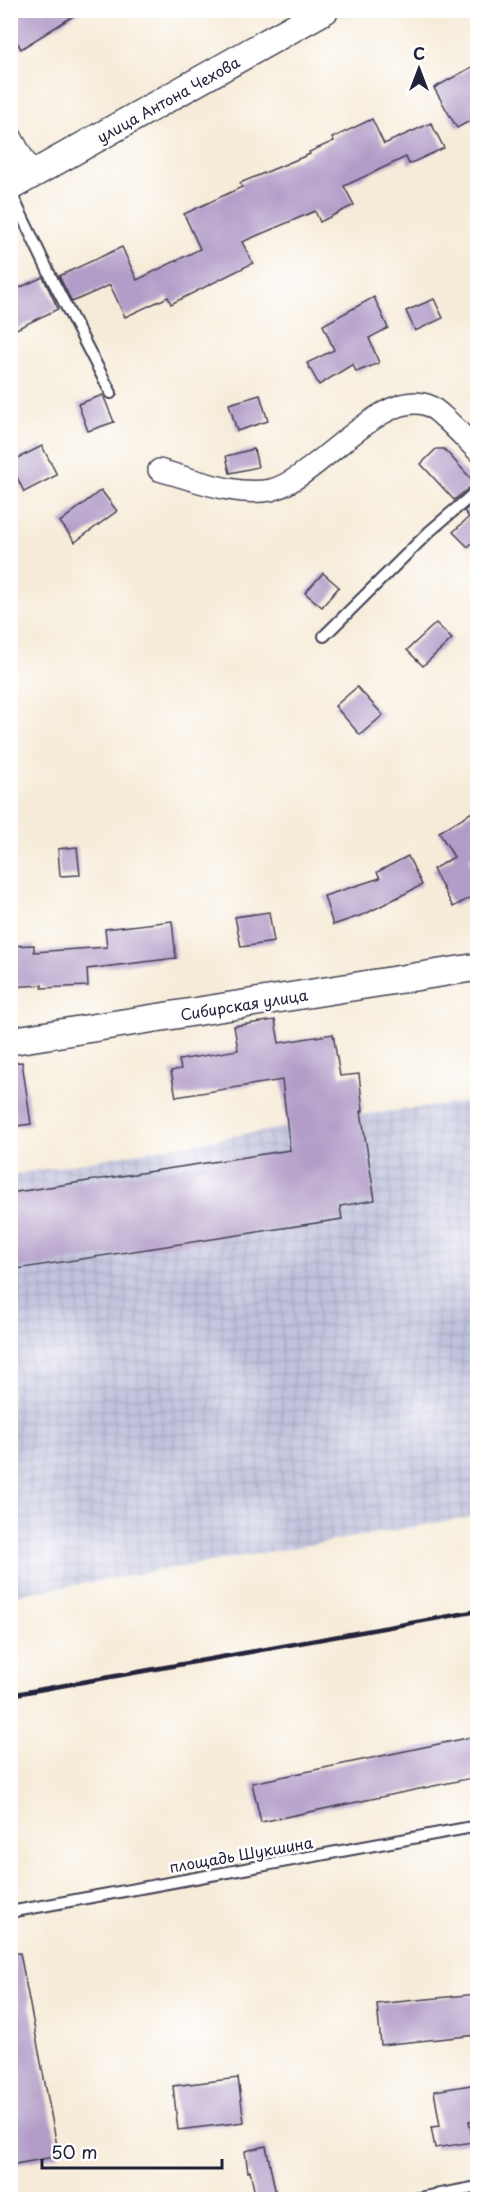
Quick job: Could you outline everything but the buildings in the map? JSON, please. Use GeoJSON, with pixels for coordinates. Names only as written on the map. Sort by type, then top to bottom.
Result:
{"type":"FeatureCollection","features":[{"type":"Feature","properties":{"kind":"street","name":"улица Антона Чехова"},"geometry":{"type":"LineString","coordinates":[[18,185],[325,10]]}},
{"type":"Feature","properties":{"kind":"street"},"geometry":{"type":"LineString","coordinates":[[10,135],[18,185]]}},
{"type":"Feature","properties":{"kind":"street"},"geometry":{"type":"LineString","coordinates":[[159,470],[234,489],[271,490],[297,477],[363,426],[392,409],[413,403],[430,406],[477,451]]}},
{"type":"Feature","properties":{"kind":"street","name":"Сибирская улица"},"geometry":{"type":"LineString","coordinates":[[10,1041],[477,967]]}},
{"type":"Feature","properties":{"kind":"lane"},"geometry":{"type":"LineString","coordinates":[[18,185],[53,281],[111,393]]}},
{"type":"Feature","properties":{"kind":"lane"},"geometry":{"type":"LineString","coordinates":[[324,636],[430,531],[477,490]]}},
{"type":"Feature","properties":{"kind":"lane","name":"площадь Шукшина"},"geometry":{"type":"LineString","coordinates":[[10,1912],[477,1826]]}},
{"type":"Feature","properties":{"kind":"lane"},"geometry":{"type":"LineString","coordinates":[[409,2199],[477,2187]]}},
{"type":"Feature","properties":{"kind":"shaded area"},"geometry":{"type":"Polygon","coordinates":[[[477,1101],[477,1516],[11,1596],[11,1175],[344,1117],[477,1101]]]}},
{"type":"Feature","properties":{"kind":"railway"},"geometry":{"type":"LineString","coordinates":[[10,1695],[478,1611]]}}]}
